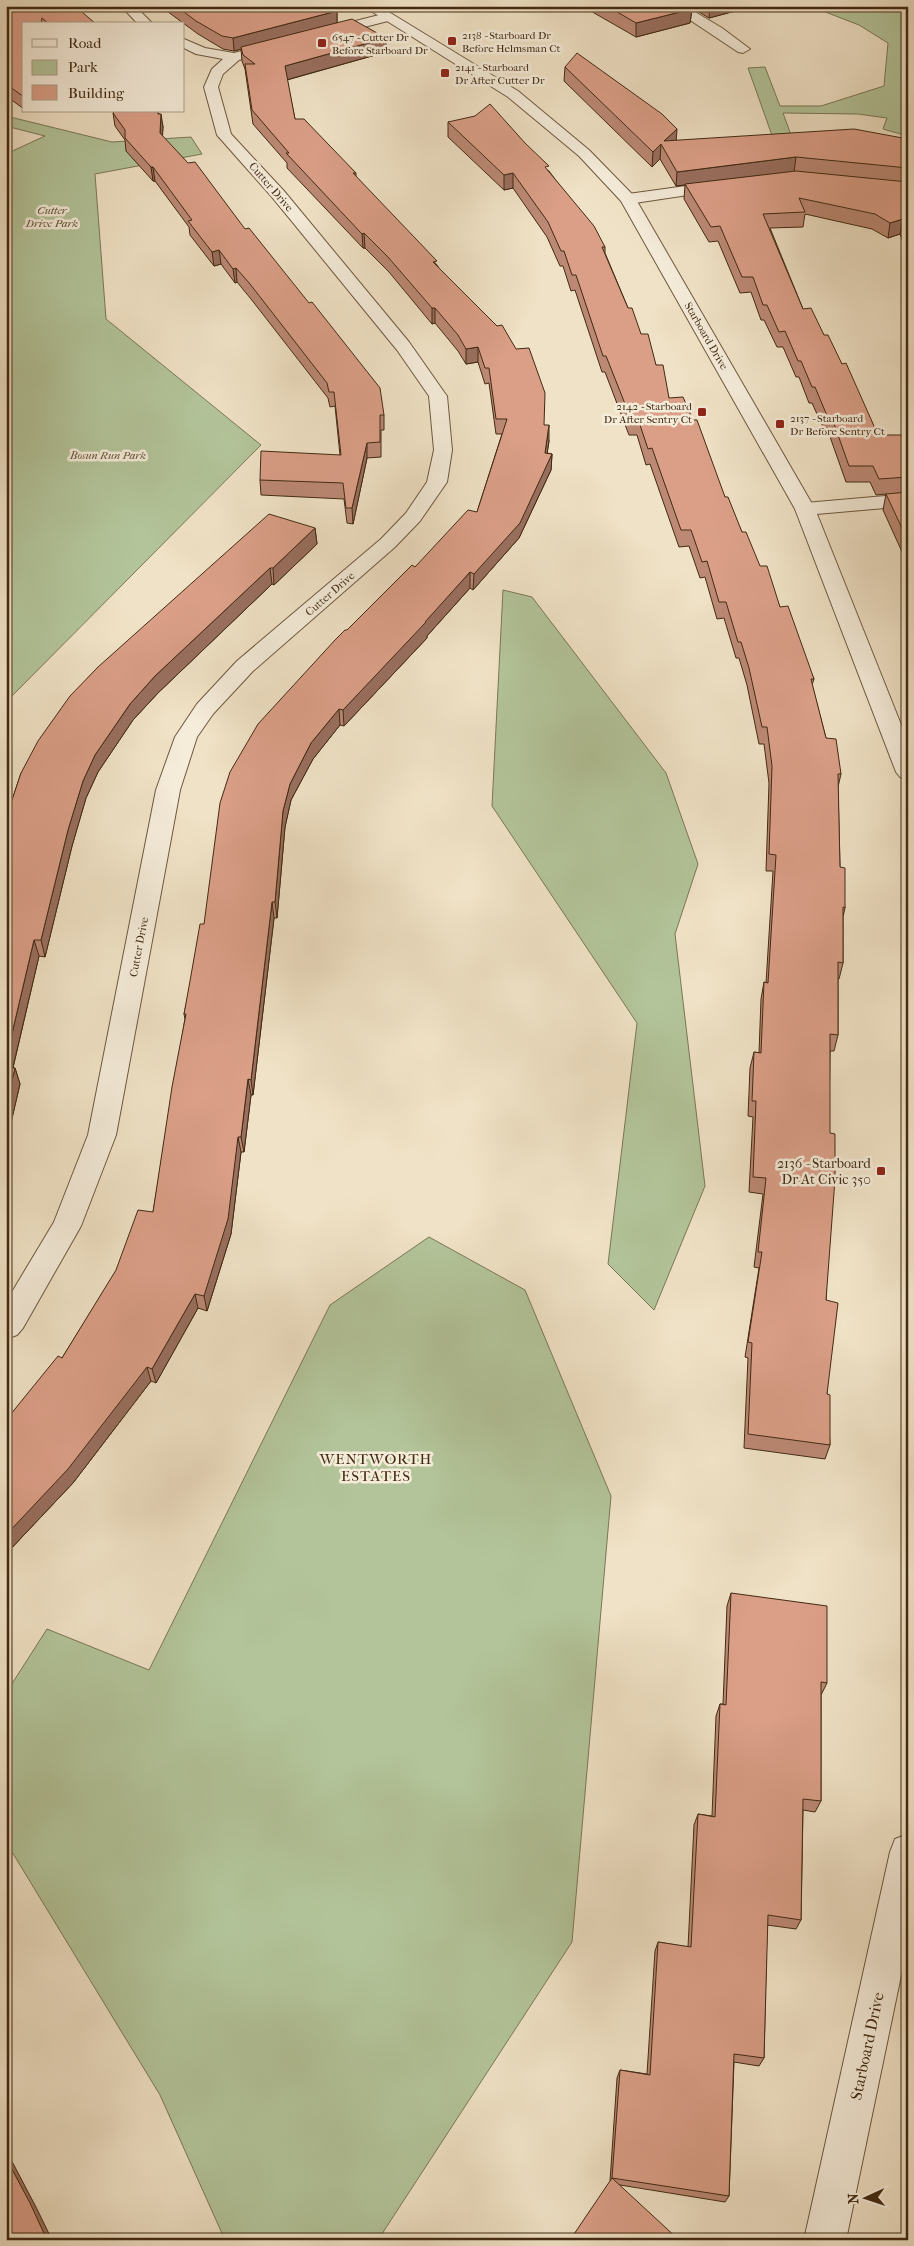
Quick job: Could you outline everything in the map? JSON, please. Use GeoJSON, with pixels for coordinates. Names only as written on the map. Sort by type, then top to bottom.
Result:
{"type":"FeatureCollection","features":[{"type":"Feature","properties":{"kind":"street"},"geometry":{"type":"LineString","coordinates":[[127,6],[144,22]]}},
{"type":"Feature","properties":{"kind":"street","name":"Starboard Drive"},"geometry":{"type":"LineString","coordinates":[[369,6],[513,94],[584,153],[628,199],[805,509],[908,772]]}},
{"type":"Feature","properties":{"kind":"street"},"geometry":{"type":"LineString","coordinates":[[675,6],[717,30],[743,49]]}},
{"type":"Feature","properties":{"kind":"street"},"geometry":{"type":"LineString","coordinates":[[310,37],[387,17]]}},
{"type":"Feature","properties":{"kind":"street","name":"Cutter Drive"},"geometry":{"type":"LineString","coordinates":[[6,1326],[67,1226],[102,1135],[168,790],[186,737],[205,709],[245,666],[388,543],[413,517],[437,482],[443,450],[438,396],[397,338],[278,194],[224,135],[211,88],[217,72],[234,57],[293,41]]}},
{"type":"Feature","properties":{"kind":"street"},"geometry":{"type":"LineString","coordinates":[[185,43],[201,51],[234,57]]}},
{"type":"Feature","properties":{"kind":"street"},"geometry":{"type":"LineString","coordinates":[[628,199],[736,185]]}},
{"type":"Feature","properties":{"kind":"street"},"geometry":{"type":"LineString","coordinates":[[805,509],[908,500]]}},
{"type":"Feature","properties":{"kind":"street","name":"Starboard Drive"},"geometry":{"type":"LineString","coordinates":[[825,2240],[908,1852]]}},
{"type":"Feature","properties":{"kind":"green space"},"geometry":{"type":"Polygon","coordinates":[[[810,6],[908,6],[908,136],[883,129],[887,118],[858,114],[783,113],[803,168],[784,169],[748,68],[765,67],[780,106],[821,106],[884,86],[888,43],[859,25],[810,6]]]}},
{"type":"Feature","properties":{"kind":"green space","name":"Bosun Run Park"},"geometry":{"type":"Polygon","coordinates":[[[6,116],[112,142],[191,137],[202,154],[95,174],[106,319],[261,445],[6,702],[6,154],[45,136],[6,126],[6,116]]]}},
{"type":"Feature","properties":{"kind":"green space"},"geometry":{"type":"Polygon","coordinates":[[[503,590],[532,597],[666,773],[698,864],[675,934],[705,1186],[654,1310],[608,1264],[637,1023],[492,806],[503,590]]]}},
{"type":"Feature","properties":{"kind":"green space"},"geometry":{"type":"Polygon","coordinates":[[[429,1237],[525,1290],[611,1496],[572,1942],[378,2240],[225,2240],[160,2095],[6,1842],[6,1693],[47,1629],[149,1670],[330,1305],[429,1237]]]}},
{"type":"Feature","properties":{"kind":"building"},"geometry":{"type":"Polygon","coordinates":[[[6,6],[75,6],[94,22],[47,22],[42,18],[41,22],[22,22],[22,96],[6,84],[6,6]]]}},
{"type":"Feature","properties":{"kind":"building"},"geometry":{"type":"Polygon","coordinates":[[[176,6],[329,6],[337,11],[233,38],[222,36],[196,21],[176,6]]]}},
{"type":"Feature","properties":{"kind":"building"},"geometry":{"type":"Polygon","coordinates":[[[607,6],[688,6],[692,9],[636,23],[607,6]]]}},
{"type":"Feature","properties":{"kind":"building"},"geometry":{"type":"Polygon","coordinates":[[[352,19],[386,38],[285,66],[295,119],[304,119],[356,173],[353,173],[437,261],[433,262],[497,326],[502,325],[516,349],[529,348],[545,393],[544,425],[549,425],[545,453],[552,454],[520,523],[474,574],[470,572],[343,710],[339,709],[311,743],[290,784],[283,811],[275,902],[272,902],[251,1080],[248,1079],[241,1137],[238,1137],[228,1219],[204,1296],[195,1294],[152,1369],[147,1367],[68,1469],[6,1535],[6,1420],[58,1356],[62,1358],[116,1270],[138,1210],[153,1212],[172,1087],[186,1014],[184,1014],[200,924],[204,924],[220,803],[230,772],[258,724],[335,640],[412,565],[415,567],[468,510],[477,512],[507,419],[496,419],[489,368],[485,368],[478,347],[466,349],[458,335],[435,308],[432,308],[388,257],[364,233],[362,234],[286,153],[289,153],[252,110],[245,64],[255,64],[243,55],[241,47],[352,19]]]}},
{"type":"Feature","properties":{"kind":"building"},"geometry":{"type":"Polygon","coordinates":[[[577,53],[662,114],[677,129],[664,141],[854,129],[908,139],[908,168],[796,157],[677,172],[661,144],[653,152],[565,67],[577,53]]]}},
{"type":"Feature","properties":{"kind":"building"},"geometry":{"type":"Polygon","coordinates":[[[490,104],[525,143],[549,166],[545,167],[594,226],[605,247],[602,247],[628,308],[632,308],[641,334],[648,334],[656,365],[663,365],[669,398],[683,397],[693,420],[697,420],[725,497],[728,497],[742,532],[746,532],[760,566],[767,566],[780,607],[788,606],[814,679],[811,679],[826,738],[836,739],[841,774],[838,774],[840,867],[845,868],[845,908],[843,907],[843,963],[838,962],[838,1035],[830,1034],[830,1133],[835,1134],[835,1179],[826,1300],[838,1303],[827,1394],[830,1395],[830,1445],[748,1434],[752,1343],[748,1342],[762,1252],[758,1252],[766,1178],[753,1177],[756,1101],[752,1101],[754,1052],[761,1053],[764,982],[768,983],[776,855],[769,854],[772,766],[767,727],[762,727],[749,668],[741,642],[738,642],[726,602],[719,602],[707,561],[702,562],[691,530],[681,530],[652,448],[648,449],[638,419],[631,419],[606,356],[603,356],[576,275],[572,275],[564,251],[561,251],[548,222],[513,173],[504,175],[448,122],[475,116],[490,104]]]}},
{"type":"Feature","properties":{"kind":"building"},"geometry":{"type":"Polygon","coordinates":[[[158,112],[158,114],[161,114],[160,133],[188,163],[195,162],[245,229],[249,228],[309,303],[312,302],[380,388],[384,415],[380,415],[380,442],[367,443],[352,508],[346,508],[343,483],[260,480],[261,451],[341,455],[334,392],[329,392],[327,383],[250,284],[236,268],[233,269],[219,250],[212,252],[188,221],[192,220],[153,167],[125,138],[125,130],[113,113],[158,112]]]}},
{"type":"Feature","properties":{"kind":"building"},"geometry":{"type":"Polygon","coordinates":[[[796,171],[908,182],[908,232],[903,219],[890,223],[875,214],[799,198],[805,212],[763,214],[803,309],[811,308],[824,335],[828,335],[842,364],[846,363],[878,435],[904,435],[908,444],[908,477],[879,479],[873,466],[849,466],[832,418],[828,418],[815,387],[812,387],[801,361],[798,361],[785,331],[779,332],[767,305],[763,305],[753,277],[742,277],[720,226],[711,227],[685,184],[796,171]]]}},
{"type":"Feature","properties":{"kind":"building"},"geometry":{"type":"Polygon","coordinates":[[[908,492],[908,541],[886,494],[908,492]]]}},
{"type":"Feature","properties":{"kind":"building"},"geometry":{"type":"Polygon","coordinates":[[[269,514],[315,528],[155,676],[130,704],[95,755],[83,781],[68,830],[41,940],[34,940],[6,1059],[6,818],[21,773],[38,741],[70,696],[98,667],[269,514]]]}},
{"type":"Feature","properties":{"kind":"building"},"geometry":{"type":"Polygon","coordinates":[[[6,1068],[15,1068],[6,1105],[6,1068]]]}},
{"type":"Feature","properties":{"kind":"building"},"geometry":{"type":"Polygon","coordinates":[[[731,1593],[827,1606],[827,1683],[821,1682],[821,1801],[803,1799],[801,1920],[768,1915],[764,2058],[734,2054],[729,2196],[612,2178],[620,2070],[650,2075],[658,1942],[691,1947],[698,1814],[715,1817],[720,1704],[726,1705],[731,1593]]]}},
{"type":"Feature","properties":{"kind":"building"},"geometry":{"type":"Polygon","coordinates":[[[6,2158],[30,2203],[47,2240],[6,2240],[6,2158]]]}},
{"type":"Feature","properties":{"kind":"building"},"geometry":{"type":"Polygon","coordinates":[[[612,2178],[679,2240],[570,2240],[612,2178]]]}},
{"type":"Feature","properties":{"kind":"place","name":"2138 - Starboard Dr Before Helmsman Ct"},"geometry":{"type":"Point","coordinates":[452,41]}},
{"type":"Feature","properties":{"kind":"place","name":"6547 - Cutter Dr Before Starboard Dr"},"geometry":{"type":"Point","coordinates":[322,43]}},
{"type":"Feature","properties":{"kind":"place","name":"2141 - Starboard Dr After Cutter Dr"},"geometry":{"type":"Point","coordinates":[445,73]}},
{"type":"Feature","properties":{"kind":"place","name":"2142 - Starboard Dr After Sentry Ct"},"geometry":{"type":"Point","coordinates":[702,412]}},
{"type":"Feature","properties":{"kind":"place","name":"2137 - Starboard Dr Before Sentry Ct"},"geometry":{"type":"Point","coordinates":[780,424]}},
{"type":"Feature","properties":{"kind":"place","name":"2136 - Starboard Dr At Civic 350"},"geometry":{"type":"Point","coordinates":[881,1171]}},
{"type":"Feature","properties":{"kind":"district","name":"WENTWORTH ESTATES"},"geometry":{"type":"Point","coordinates":[376,1468]}},
{"type":"Feature","properties":{"kind":"park label","name":"Cutter Drive Park"},"geometry":{"type":"Point","coordinates":[52,216]}}]}
